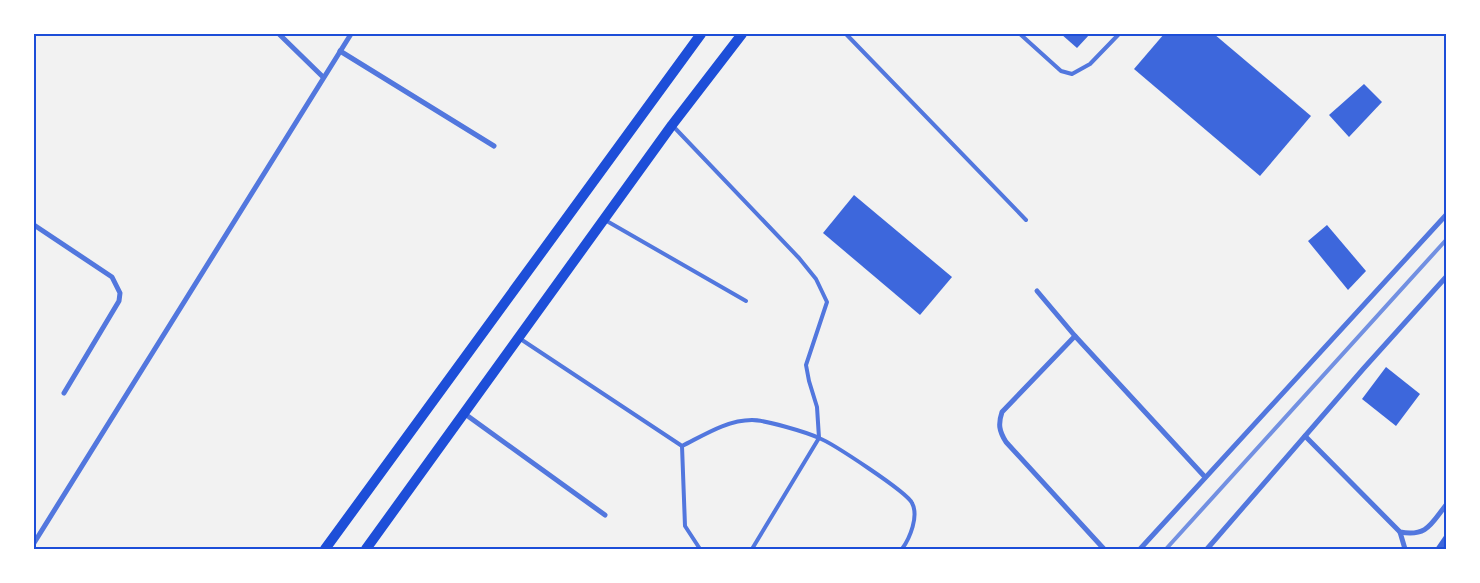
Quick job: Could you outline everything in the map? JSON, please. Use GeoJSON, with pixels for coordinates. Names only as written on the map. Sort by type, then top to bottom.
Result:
{"type":"FeatureCollection","features":[{"type":"Feature","properties":{"kind":"main road"},"geometry":{"type":"LineString","coordinates":[[325,549],[701,34]]}},
{"type":"Feature","properties":{"kind":"main road"},"geometry":{"type":"LineString","coordinates":[[366,549],[672,125],[742,34]]}},
{"type":"Feature","properties":{"kind":"street"},"geometry":{"type":"LineString","coordinates":[[279,34],[323,77]]}},
{"type":"Feature","properties":{"kind":"street"},"geometry":{"type":"LineString","coordinates":[[34,543],[351,34]]}},
{"type":"Feature","properties":{"kind":"street"},"geometry":{"type":"LineString","coordinates":[[340,51],[494,146]]}},
{"type":"Feature","properties":{"kind":"street"},"geometry":{"type":"LineString","coordinates":[[1140,549],[1446,215]]}},
{"type":"Feature","properties":{"kind":"street"},"geometry":{"type":"LineString","coordinates":[[34,225],[112,277],[120,293],[120,301],[64,393]]}},
{"type":"Feature","properties":{"kind":"street"},"geometry":{"type":"LineString","coordinates":[[1207,549],[1446,277]]}},
{"type":"Feature","properties":{"kind":"street"},"geometry":{"type":"LineString","coordinates":[[1037,291],[1075,336],[1205,477]]}},
{"type":"Feature","properties":{"kind":"street"},"geometry":{"type":"LineString","coordinates":[[1075,336],[1002,412],[999,424],[1000,432],[1006,442],[1104,549]]}},
{"type":"Feature","properties":{"kind":"street"},"geometry":{"type":"LineString","coordinates":[[465,414],[605,515]]}},
{"type":"Feature","properties":{"kind":"street"},"geometry":{"type":"LineString","coordinates":[[1305,436],[1400,532],[1405,549]]}},
{"type":"Feature","properties":{"kind":"street"},"geometry":{"type":"LineString","coordinates":[[1400,532],[1418,534],[1424,531],[1446,505]]}},
{"type":"Feature","properties":{"kind":"lane"},"geometry":{"type":"LineString","coordinates":[[846,34],[1026,220]]}},
{"type":"Feature","properties":{"kind":"lane"},"geometry":{"type":"LineString","coordinates":[[1020,34],[1061,71],[1072,74],[1090,64],[1119,34]]}},
{"type":"Feature","properties":{"kind":"lane"},"geometry":{"type":"LineString","coordinates":[[672,125],[799,258],[825,294],[827,302],[806,364],[817,407],[819,438],[752,549]]}},
{"type":"Feature","properties":{"kind":"lane"},"geometry":{"type":"LineString","coordinates":[[604,220],[746,301]]}},
{"type":"Feature","properties":{"kind":"lane"},"geometry":{"type":"LineString","coordinates":[[519,338],[682,446]]}},
{"type":"Feature","properties":{"kind":"lane"},"geometry":{"type":"LineString","coordinates":[[682,446],[730,423],[742,420],[755,420],[819,438],[899,490],[912,502],[915,512],[913,526],[902,549]]}},
{"type":"Feature","properties":{"kind":"lane"},"geometry":{"type":"LineString","coordinates":[[682,446],[684,526],[700,549]]}},
{"type":"Feature","properties":{"kind":"building"},"geometry":{"type":"Polygon","coordinates":[[[1061,34],[1090,34],[1077,48],[1061,34]]]}},
{"type":"Feature","properties":{"kind":"building"},"geometry":{"type":"Polygon","coordinates":[[[1164,34],[1214,34],[1311,116],[1260,176],[1134,69],[1164,34]]]}},
{"type":"Feature","properties":{"kind":"building"},"geometry":{"type":"Polygon","coordinates":[[[1364,84],[1382,102],[1349,137],[1329,115],[1364,84]]]}},
{"type":"Feature","properties":{"kind":"building"},"geometry":{"type":"Polygon","coordinates":[[[854,195],[952,277],[920,315],[823,233],[854,195]]]}},
{"type":"Feature","properties":{"kind":"building"},"geometry":{"type":"Polygon","coordinates":[[[1327,225],[1366,271],[1348,290],[1308,241],[1327,225]]]}},
{"type":"Feature","properties":{"kind":"building"},"geometry":{"type":"Polygon","coordinates":[[[1386,367],[1420,394],[1396,426],[1362,399],[1386,367]]]}},
{"type":"Feature","properties":{"kind":"building"},"geometry":{"type":"Polygon","coordinates":[[[1446,533],[1446,549],[1435,549],[1446,533]]]}},
{"type":"Feature","properties":{"kind":"railway"},"geometry":{"type":"LineString","coordinates":[[1166,549],[1446,240]]}}]}
